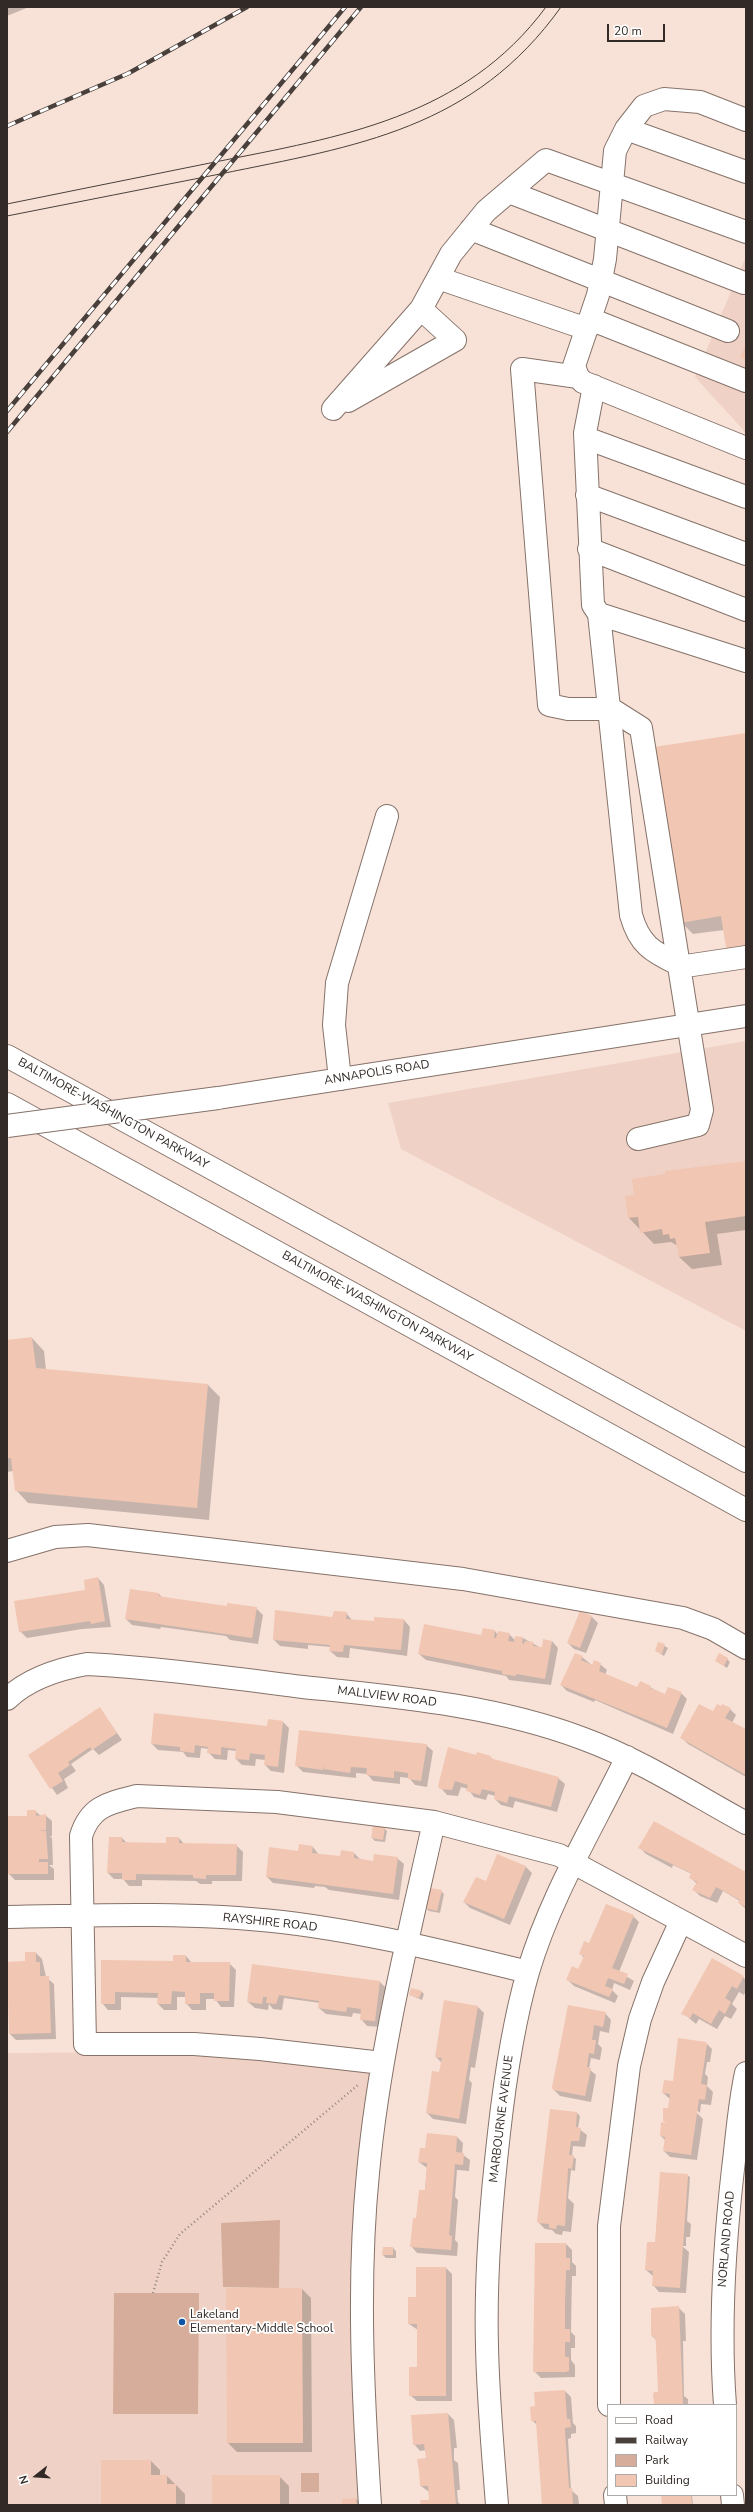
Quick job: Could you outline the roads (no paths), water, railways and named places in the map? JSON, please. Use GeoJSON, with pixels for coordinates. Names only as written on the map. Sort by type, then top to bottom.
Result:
{"type":"FeatureCollection","features":[{"type":"Feature","properties":{"kind":"main road"},"geometry":{"type":"LineString","coordinates":[[746,120],[700,102],[664,99],[644,106],[626,129],[615,151],[600,282],[574,366],[586,382],[587,495],[593,604],[599,614],[611,709],[631,915],[636,932],[648,947],[679,966],[746,957]]}},
{"type":"Feature","properties":{"kind":"main road"},"geometry":{"type":"LineString","coordinates":[[626,129],[746,172]]}},
{"type":"Feature","properties":{"kind":"main road"},"geometry":{"type":"LineString","coordinates":[[421,309],[455,340],[334,409],[421,309],[451,254],[486,211],[546,160],[612,182],[746,232]]}},
{"type":"Feature","properties":{"kind":"main road"},"geometry":{"type":"LineString","coordinates":[[509,192],[744,283]]}},
{"type":"Feature","properties":{"kind":"main road"},"geometry":{"type":"LineString","coordinates":[[471,230],[600,282],[728,331]]}},
{"type":"Feature","properties":{"kind":"main road"},"geometry":{"type":"LineString","coordinates":[[438,278],[588,324],[746,381]]}},
{"type":"Feature","properties":{"kind":"main road"},"geometry":{"type":"LineString","coordinates":[[638,1139],[698,1125],[702,1110],[641,728],[611,709],[568,709],[549,705],[522,369],[586,382],[746,448]]}},
{"type":"Feature","properties":{"kind":"main road"},"geometry":{"type":"LineString","coordinates":[[586,438],[746,497]]}},
{"type":"Feature","properties":{"kind":"main road"},"geometry":{"type":"LineString","coordinates":[[587,495],[746,554]]}},
{"type":"Feature","properties":{"kind":"main road"},"geometry":{"type":"LineString","coordinates":[[589,548],[746,610]]}},
{"type":"Feature","properties":{"kind":"main road"},"geometry":{"type":"LineString","coordinates":[[599,614],[746,661]]}},
{"type":"Feature","properties":{"kind":"main road"},"geometry":{"type":"LineString","coordinates":[[340,1079],[334,1025],[337,983],[387,816]]}},
{"type":"Feature","properties":{"kind":"main road","name":"ANNAPOLIS ROAD"},"geometry":{"type":"LineString","coordinates":[[7,1126],[218,1098],[746,1016]]}},
{"type":"Feature","properties":{"kind":"main road","name":"BALTIMORE-WASHINGTON PARKWAY"},"geometry":{"type":"LineString","coordinates":[[7,1056],[746,1461]]}},
{"type":"Feature","properties":{"kind":"main road","name":"BALTIMORE-WASHINGTON PARKWAY"},"geometry":{"type":"LineString","coordinates":[[7,1104],[746,1510]]}},
{"type":"Feature","properties":{"kind":"main road"},"geometry":{"type":"LineString","coordinates":[[7,1551],[55,1537],[88,1535],[463,1580],[648,1610],[683,1618],[713,1629],[746,1648]]}},
{"type":"Feature","properties":{"kind":"main road","name":"MALLVIEW ROAD"},"geometry":{"type":"LineString","coordinates":[[9,1694],[37,1678],[61,1668],[87,1664],[116,1665],[422,1700],[480,1709],[569,1734],[627,1757],[746,1823]]}},
{"type":"Feature","properties":{"kind":"main road","name":"MARBOURNE AVENUE"},"geometry":{"type":"LineString","coordinates":[[497,2505],[487,2344],[488,2255],[494,2173],[503,2096],[514,2032],[528,1972],[547,1920],[627,1757]]}},
{"type":"Feature","properties":{"kind":"main road"},"geometry":{"type":"LineString","coordinates":[[382,2063],[260,2048],[194,2044],[84,2044],[81,1836],[85,1821],[96,1810],[115,1802],[137,1796],[276,1802],[434,1822],[559,1855],[746,1956]]}},
{"type":"Feature","properties":{"kind":"main road"},"geometry":{"type":"LineString","coordinates":[[370,2505],[362,2380],[363,2265],[368,2173],[382,2063],[434,1822]]}},
{"type":"Feature","properties":{"kind":"main road","name":"RAYSHIRE ROAD"},"geometry":{"type":"LineString","coordinates":[[7,1918],[169,1915],[268,1921],[407,1942],[528,1972]]}},
{"type":"Feature","properties":{"kind":"main road"},"geometry":{"type":"LineString","coordinates":[[609,2404],[609,2226],[629,2066],[648,1997],[681,1921]]}},
{"type":"Feature","properties":{"kind":"main road","name":"NORLAND ROAD"},"geometry":{"type":"LineString","coordinates":[[725,2404],[722,2357],[722,2290],[727,2219],[746,2073]]}},
{"type":"Feature","properties":{"kind":"tram line"},"geometry":{"type":"LineString","coordinates":[[7,204],[308,143],[397,117],[438,98],[477,75],[513,45],[546,7]]}},
{"type":"Feature","properties":{"kind":"tram line"},"geometry":{"type":"LineString","coordinates":[[7,216],[270,164],[365,141],[409,126],[451,106],[490,81],[527,48],[561,7]]}},
{"type":"Feature","properties":{"kind":"railway"},"geometry":{"type":"LineString","coordinates":[[7,126],[129,73],[247,7]]}},
{"type":"Feature","properties":{"kind":"railway"},"geometry":{"type":"LineString","coordinates":[[7,411],[345,7]]}},
{"type":"Feature","properties":{"kind":"railway"},"geometry":{"type":"LineString","coordinates":[[7,432],[361,7]]}},
{"type":"Feature","properties":{"kind":"place","name":"Lakeland Elementary-Middle School"},"geometry":{"type":"Point","coordinates":[182,2322]}}]}
